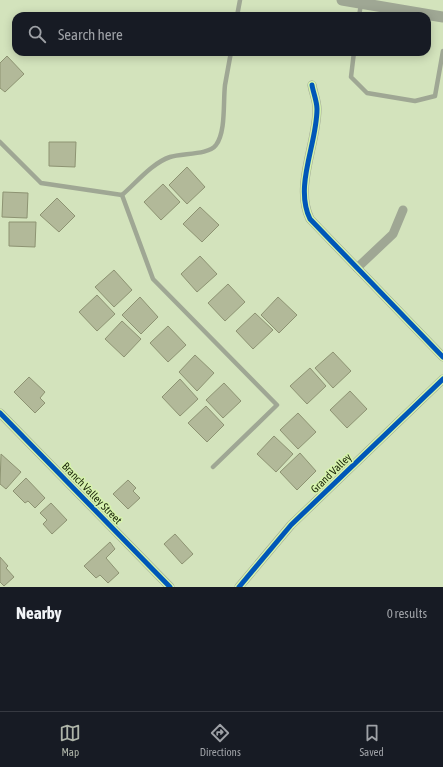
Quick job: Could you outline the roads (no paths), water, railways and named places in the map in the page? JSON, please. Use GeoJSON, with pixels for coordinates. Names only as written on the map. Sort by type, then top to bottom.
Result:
{"type":"FeatureCollection","features":[{"type":"Feature","properties":{"kind":"street"},"geometry":{"type":"LineString","coordinates":[[342,0],[418,12]]}},
{"type":"Feature","properties":{"kind":"street"},"geometry":{"type":"LineString","coordinates":[[431,14],[443,16]]}},
{"type":"Feature","properties":{"kind":"street"},"geometry":{"type":"LineString","coordinates":[[312,85],[317,108],[305,182],[306,210],[310,219],[443,357]]}},
{"type":"Feature","properties":{"kind":"street"},"geometry":{"type":"LineString","coordinates":[[357,268],[393,234],[403,210]]}},
{"type":"Feature","properties":{"kind":"street","name":"Grand Valley"},"geometry":{"type":"LineString","coordinates":[[239,587],[292,525],[443,379]]}},
{"type":"Feature","properties":{"kind":"street","name":"Branch Valley Street"},"geometry":{"type":"LineString","coordinates":[[0,414],[170,587]]}},
{"type":"Feature","properties":{"kind":"lane"},"geometry":{"type":"LineString","coordinates":[[238,12],[240,0]]}},
{"type":"Feature","properties":{"kind":"lane"},"geometry":{"type":"LineString","coordinates":[[360,12],[361,3]]}},
{"type":"Feature","properties":{"kind":"lane"},"geometry":{"type":"LineString","coordinates":[[354,56],[351,77],[367,93],[415,101],[435,96],[443,51]]}},
{"type":"Feature","properties":{"kind":"lane"},"geometry":{"type":"LineString","coordinates":[[0,142],[41,183],[122,195],[157,164],[169,157],[207,152],[216,147],[222,130],[225,84],[230,56]]}},
{"type":"Feature","properties":{"kind":"lane"},"geometry":{"type":"LineString","coordinates":[[122,195],[153,279],[277,405],[213,467]]}}]}
